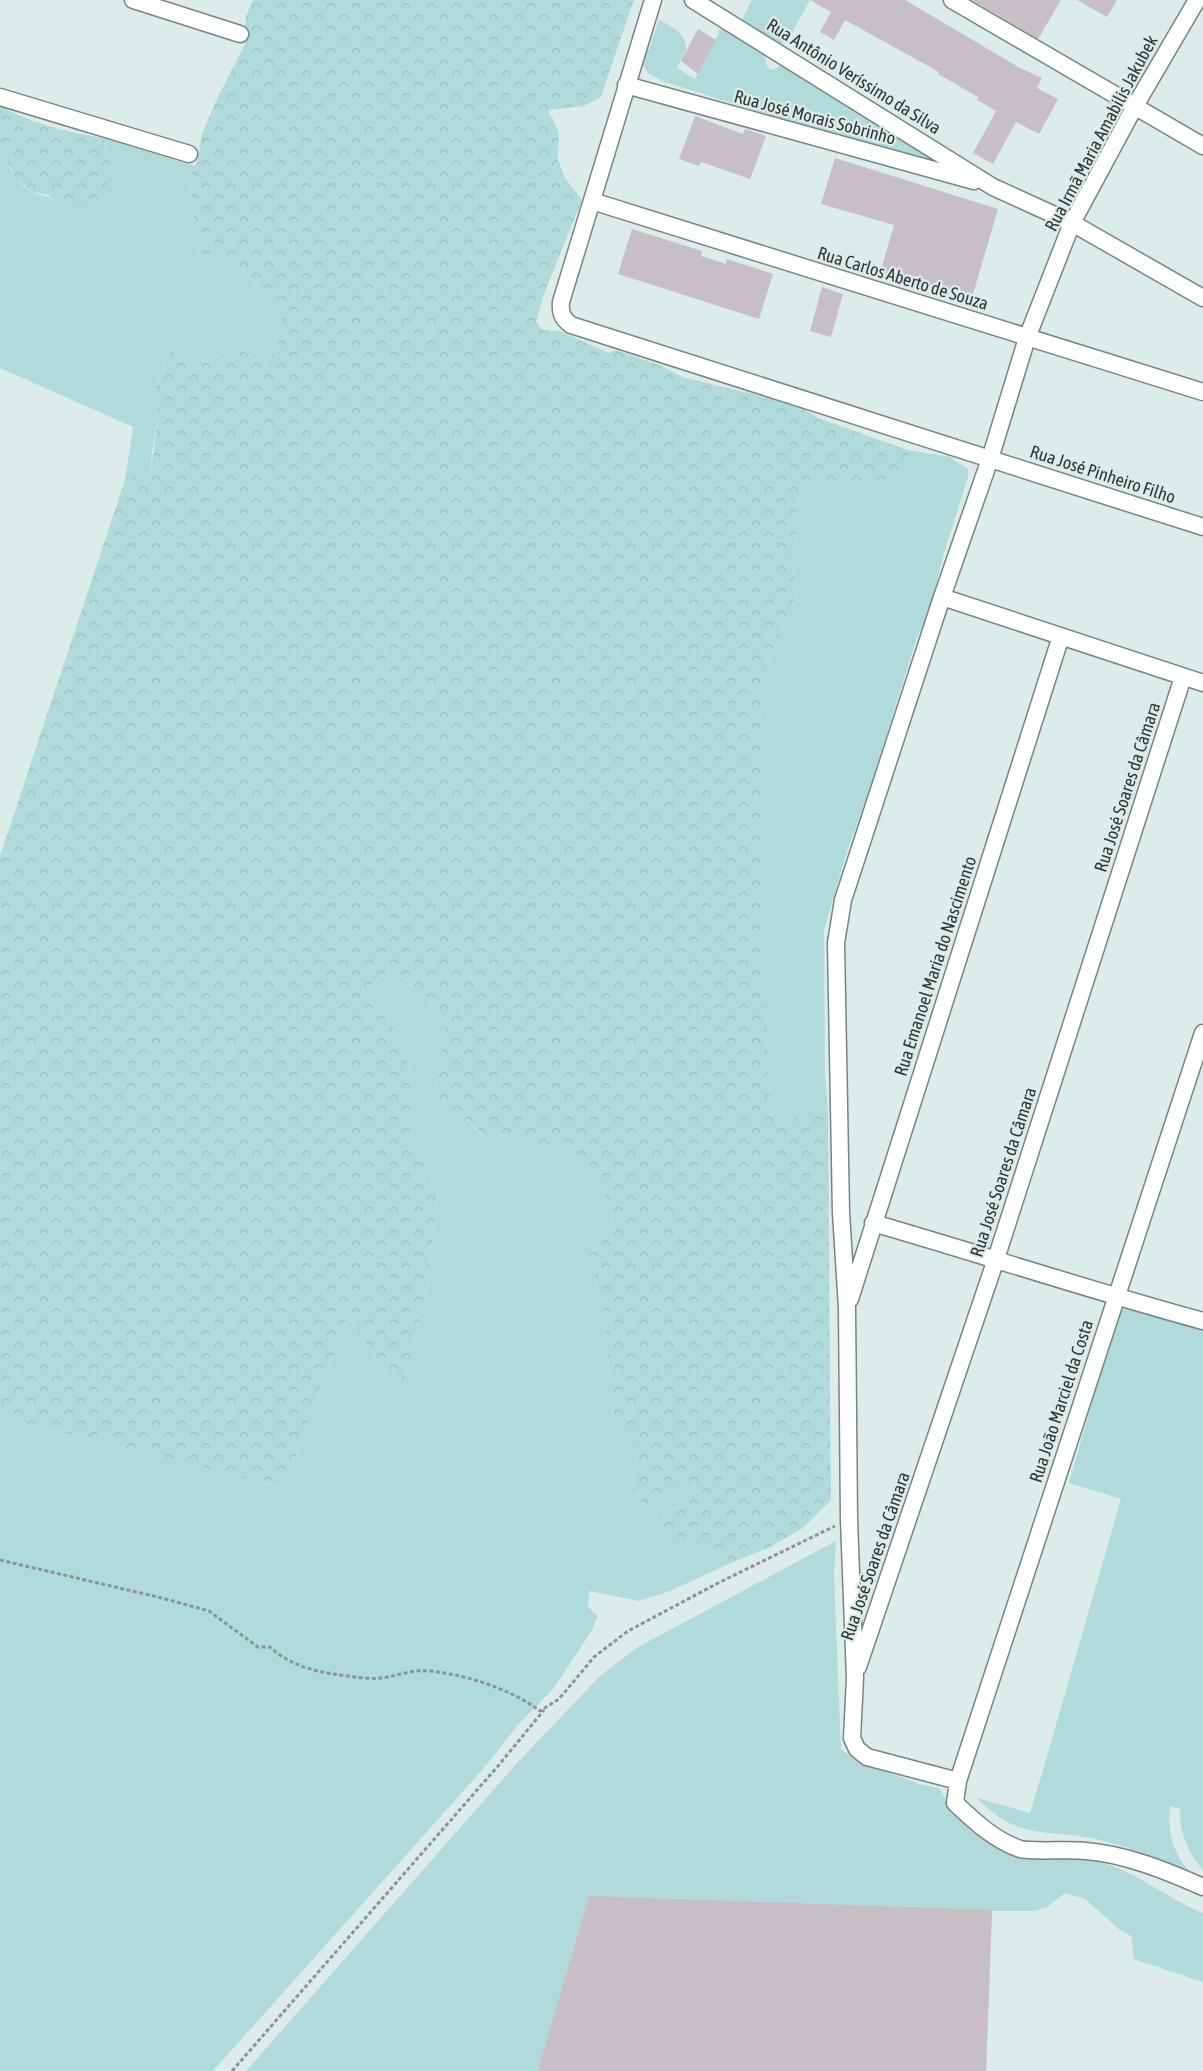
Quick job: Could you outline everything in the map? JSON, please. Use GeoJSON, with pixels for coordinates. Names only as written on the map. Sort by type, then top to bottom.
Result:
{"type":"FeatureCollection","features":[{"type":"Feature","properties":{"kind":"street"},"geometry":{"type":"LineString","coordinates":[[134,0],[240,34]]}},
{"type":"Feature","properties":{"kind":"street","name":"Rua José Pinheiro Filho"},"geometry":{"type":"LineString","coordinates":[[653,0],[561,302],[561,314],[571,325],[1203,527]]}},
{"type":"Feature","properties":{"kind":"street","name":"Rua Antônio Veríssimo da Silva"},"geometry":{"type":"LineString","coordinates":[[693,0],[993,187]]}},
{"type":"Feature","properties":{"kind":"street"},"geometry":{"type":"LineString","coordinates":[[952,0],[1203,146]]}},
{"type":"Feature","properties":{"kind":"street","name":"Rua Irmã Maria Amabilis Jakubek"},"geometry":{"type":"LineString","coordinates":[[847,1308],[841,1214],[836,943],[843,900],[942,597],[990,459],[1027,338],[1072,223],[1135,106],[1197,0]]}},
{"type":"Feature","properties":{"kind":"street","name":"Rua José Morais Sobrinho"},"geometry":{"type":"LineString","coordinates":[[626,85],[993,187]]}},
{"type":"Feature","properties":{"kind":"street"},"geometry":{"type":"LineString","coordinates":[[0,97],[189,154]]}},
{"type":"Feature","properties":{"kind":"street"},"geometry":{"type":"LineString","coordinates":[[993,187],[1072,223],[1203,298]]}},
{"type":"Feature","properties":{"kind":"street","name":"Rua Carlos Aberto de Souza"},"geometry":{"type":"LineString","coordinates":[[592,201],[1203,392]]}},
{"type":"Feature","properties":{"kind":"street"},"geometry":{"type":"LineString","coordinates":[[942,597],[1203,683]]}},
{"type":"Feature","properties":{"kind":"street","name":"Rua Emanoel Maria do Nascimento"},"geometry":{"type":"LineString","coordinates":[[847,1308],[1061,636]]}},
{"type":"Feature","properties":{"kind":"street","name":"Rua José Soares da Câmara"},"geometry":{"type":"LineString","coordinates":[[855,1678],[996,1259],[1183,677]]}},
{"type":"Feature","properties":{"kind":"street","name":"Rua João Marciel da Costa"},"geometry":{"type":"LineString","coordinates":[[1203,1033],[958,1781],[954,1803],[985,1831],[1022,1849],[1063,1849],[1106,1853],[1182,1877],[1203,1887]]}},
{"type":"Feature","properties":{"kind":"street"},"geometry":{"type":"LineString","coordinates":[[873,1223],[1116,1297],[1203,1321]]}},
{"type":"Feature","properties":{"kind":"street"},"geometry":{"type":"LineString","coordinates":[[847,1308],[849,1520],[855,1678],[852,1738],[857,1748],[867,1757],[958,1781]]}},
{"type":"Feature","properties":{"kind":"path"},"geometry":{"type":"LineString","coordinates":[[0,1560],[162,1598],[208,1611],[258,1647],[270,1647],[281,1657],[303,1668],[334,1674],[380,1678],[408,1671],[429,1671],[460,1676],[525,1700],[540,1711],[559,1699],[594,1657],[628,1631],[720,1582],[849,1520]]}},
{"type":"Feature","properties":{"kind":"path"},"geometry":{"type":"LineString","coordinates":[[232,2071],[498,1766],[546,1708]]}},
{"type":"Feature","properties":{"kind":"green space"},"geometry":{"type":"Polygon","coordinates":[[[253,0],[634,0],[601,97],[584,106],[548,110],[559,132],[558,160],[565,178],[582,200],[546,289],[536,321],[542,330],[559,331],[609,353],[616,350],[659,365],[683,377],[797,405],[818,418],[908,450],[910,459],[897,474],[874,486],[845,480],[807,489],[797,504],[798,525],[791,556],[797,594],[765,671],[765,980],[770,1101],[777,1127],[821,1104],[828,1111],[831,1500],[803,1528],[768,1548],[731,1563],[720,1552],[710,1546],[682,1544],[671,1530],[660,1527],[655,1518],[662,1511],[688,1505],[693,1487],[674,1486],[645,1507],[632,1488],[637,1449],[613,1420],[605,1319],[590,1254],[614,1223],[601,1185],[581,1164],[563,1138],[544,1152],[513,1133],[486,1139],[467,1119],[448,1121],[436,1089],[446,1021],[421,992],[392,969],[362,992],[392,1026],[411,1070],[411,1138],[438,1196],[425,1299],[403,1382],[382,1367],[348,1317],[284,1488],[0,1417],[0,856],[125,480],[151,471],[158,416],[155,387],[162,377],[169,353],[173,347],[206,362],[238,348],[263,365],[276,349],[282,318],[248,274],[225,258],[199,254],[189,179],[198,159],[202,134],[215,103],[245,44],[246,16],[253,0]]]}},
{"type":"Feature","properties":{"kind":"green space"},"geometry":{"type":"Polygon","coordinates":[[[752,0],[810,0],[787,42],[778,44],[741,21],[752,0]]]}},
{"type":"Feature","properties":{"kind":"green space"},"geometry":{"type":"Polygon","coordinates":[[[659,20],[678,31],[684,39],[686,50],[677,68],[695,79],[718,35],[719,29],[727,30],[764,54],[767,67],[773,70],[778,67],[781,60],[941,159],[915,161],[662,81],[648,73],[642,64],[644,52],[649,50],[659,20]]]}},
{"type":"Feature","properties":{"kind":"green space"},"geometry":{"type":"Polygon","coordinates":[[[0,106],[25,118],[50,126],[103,138],[112,171],[100,202],[79,207],[57,202],[48,195],[32,192],[16,178],[0,150],[0,106]]]}},
{"type":"Feature","properties":{"kind":"green space"},"geometry":{"type":"Polygon","coordinates":[[[103,138],[195,166],[189,179],[199,254],[225,258],[248,274],[282,318],[276,349],[263,365],[238,348],[206,362],[173,347],[167,358],[162,377],[155,387],[158,416],[151,471],[125,480],[133,427],[0,368],[0,150],[13,173],[26,188],[34,193],[50,197],[57,202],[112,171],[103,138]]]}},
{"type":"Feature","properties":{"kind":"green space"},"geometry":{"type":"Polygon","coordinates":[[[908,450],[950,457],[968,469],[968,477],[944,553],[929,612],[916,640],[869,792],[847,851],[824,930],[825,1074],[828,1111],[820,1104],[777,1128],[770,1101],[765,980],[765,671],[797,594],[791,556],[798,525],[797,504],[807,489],[845,480],[874,486],[910,459],[908,450]]]}},
{"type":"Feature","properties":{"kind":"green space"},"geometry":{"type":"Polygon","coordinates":[[[392,969],[421,992],[446,1021],[436,1089],[486,1139],[513,1133],[544,1152],[563,1137],[581,1164],[601,1185],[614,1223],[590,1254],[605,1319],[613,1420],[637,1449],[632,1488],[645,1507],[674,1485],[693,1487],[688,1505],[662,1511],[671,1529],[682,1544],[704,1544],[710,1546],[720,1551],[731,1563],[670,1591],[639,1601],[589,1591],[588,1607],[598,1616],[592,1630],[554,1688],[518,1725],[483,1769],[213,2071],[0,2071],[0,1417],[284,1488],[348,1317],[382,1367],[403,1382],[425,1299],[438,1196],[411,1138],[411,1070],[392,1026],[362,992],[392,969]]]}},
{"type":"Feature","properties":{"kind":"green space"},"geometry":{"type":"Polygon","coordinates":[[[1126,1309],[1203,1329],[1203,1870],[1193,1857],[1186,1842],[1181,1826],[1180,1809],[1170,1806],[1169,1816],[1172,1842],[1175,1850],[1190,1872],[1112,1843],[1081,1836],[1021,1828],[1007,1822],[992,1812],[977,1798],[1030,1813],[1121,1499],[1069,1483],[1118,1311],[1126,1309]]]}},
{"type":"Feature","properties":{"kind":"green space"},"geometry":{"type":"Polygon","coordinates":[[[836,1541],[834,1576],[841,1749],[858,1762],[920,1784],[939,1788],[963,1822],[987,1842],[1004,1848],[1089,1859],[1109,1865],[1133,1875],[1179,1902],[1203,1913],[1203,1982],[1134,1959],[1131,1936],[1121,1931],[1085,1899],[1065,1893],[1047,1907],[1035,1911],[992,1911],[986,2071],[246,2071],[517,1763],[600,1676],[638,1647],[836,1541]]]}},
{"type":"Feature","properties":{"kind":"building"},"geometry":{"type":"Polygon","coordinates":[[[810,0],[905,0],[1020,68],[1042,78],[1037,88],[1058,99],[1039,134],[1016,122],[993,164],[973,153],[996,111],[977,100],[978,97],[938,74],[939,72],[845,20],[834,40],[820,32],[831,12],[810,0]]]}},
{"type":"Feature","properties":{"kind":"building"},"geometry":{"type":"Polygon","coordinates":[[[972,0],[1061,0],[1038,39],[972,0]]]}},
{"type":"Feature","properties":{"kind":"building"},"geometry":{"type":"Polygon","coordinates":[[[1077,0],[1117,0],[1107,17],[1077,0]]]}},
{"type":"Feature","properties":{"kind":"building"},"geometry":{"type":"Polygon","coordinates":[[[698,29],[716,40],[698,74],[681,61],[698,29]]]}},
{"type":"Feature","properties":{"kind":"building"},"geometry":{"type":"Polygon","coordinates":[[[695,116],[743,134],[745,129],[766,136],[750,179],[701,162],[699,166],[679,159],[695,116]]]}},
{"type":"Feature","properties":{"kind":"building"},"geometry":{"type":"Polygon","coordinates":[[[835,158],[998,209],[971,301],[880,273],[894,225],[821,204],[835,158]]]}},
{"type":"Feature","properties":{"kind":"building"},"geometry":{"type":"Polygon","coordinates":[[[632,229],[702,251],[701,256],[726,264],[727,259],[773,274],[759,319],[618,274],[632,229]]]}},
{"type":"Feature","properties":{"kind":"building"},"geometry":{"type":"Polygon","coordinates":[[[822,287],[843,294],[831,337],[810,331],[822,287]]]}},
{"type":"Feature","properties":{"kind":"building"},"geometry":{"type":"Polygon","coordinates":[[[589,1896],[992,1910],[986,2071],[538,2071],[589,1896]]]}}]}
